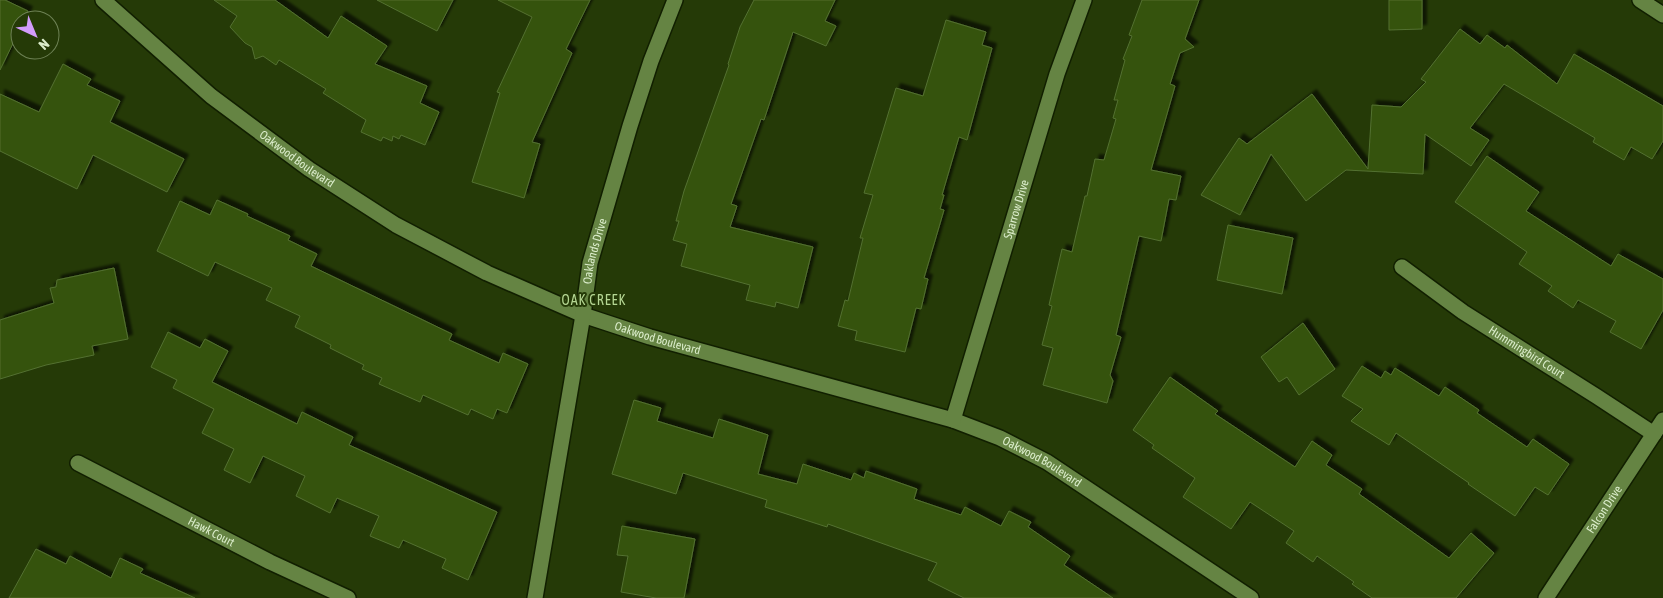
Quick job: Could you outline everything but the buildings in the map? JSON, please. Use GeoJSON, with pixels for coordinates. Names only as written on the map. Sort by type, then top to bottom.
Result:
{"type":"FeatureCollection","features":[{"type":"Feature","properties":{"kind":"street","name":"Oakwood Boulevard"},"geometry":{"type":"LineString","coordinates":[[103,0],[211,96],[309,169],[404,230],[488,274],[583,314],[650,337],[953,420],[1000,438],[1047,462],[1251,598]]}},
{"type":"Feature","properties":{"kind":"street","name":"Oaklands Drive"},"geometry":{"type":"LineString","coordinates":[[535,598],[590,263],[651,60],[675,0]]}},
{"type":"Feature","properties":{"kind":"street","name":"Sparrow Drive"},"geometry":{"type":"LineString","coordinates":[[953,420],[1057,74],[1084,0]]}},
{"type":"Feature","properties":{"kind":"street"},"geometry":{"type":"LineString","coordinates":[[1640,0],[1663,15]]}},
{"type":"Feature","properties":{"kind":"street","name":"Hummingbird Court"},"geometry":{"type":"LineString","coordinates":[[1402,267],[1463,312],[1654,434]]}},
{"type":"Feature","properties":{"kind":"street","name":"Falcon Drive"},"geometry":{"type":"LineString","coordinates":[[1546,598],[1663,420]]}},
{"type":"Feature","properties":{"kind":"street","name":"Hawk Court"},"geometry":{"type":"LineString","coordinates":[[78,463],[270,562],[348,598]]}},
{"type":"Feature","properties":{"kind":"district","name":"OAK CREEK"},"geometry":{"type":"Point","coordinates":[594,300]}}]}
